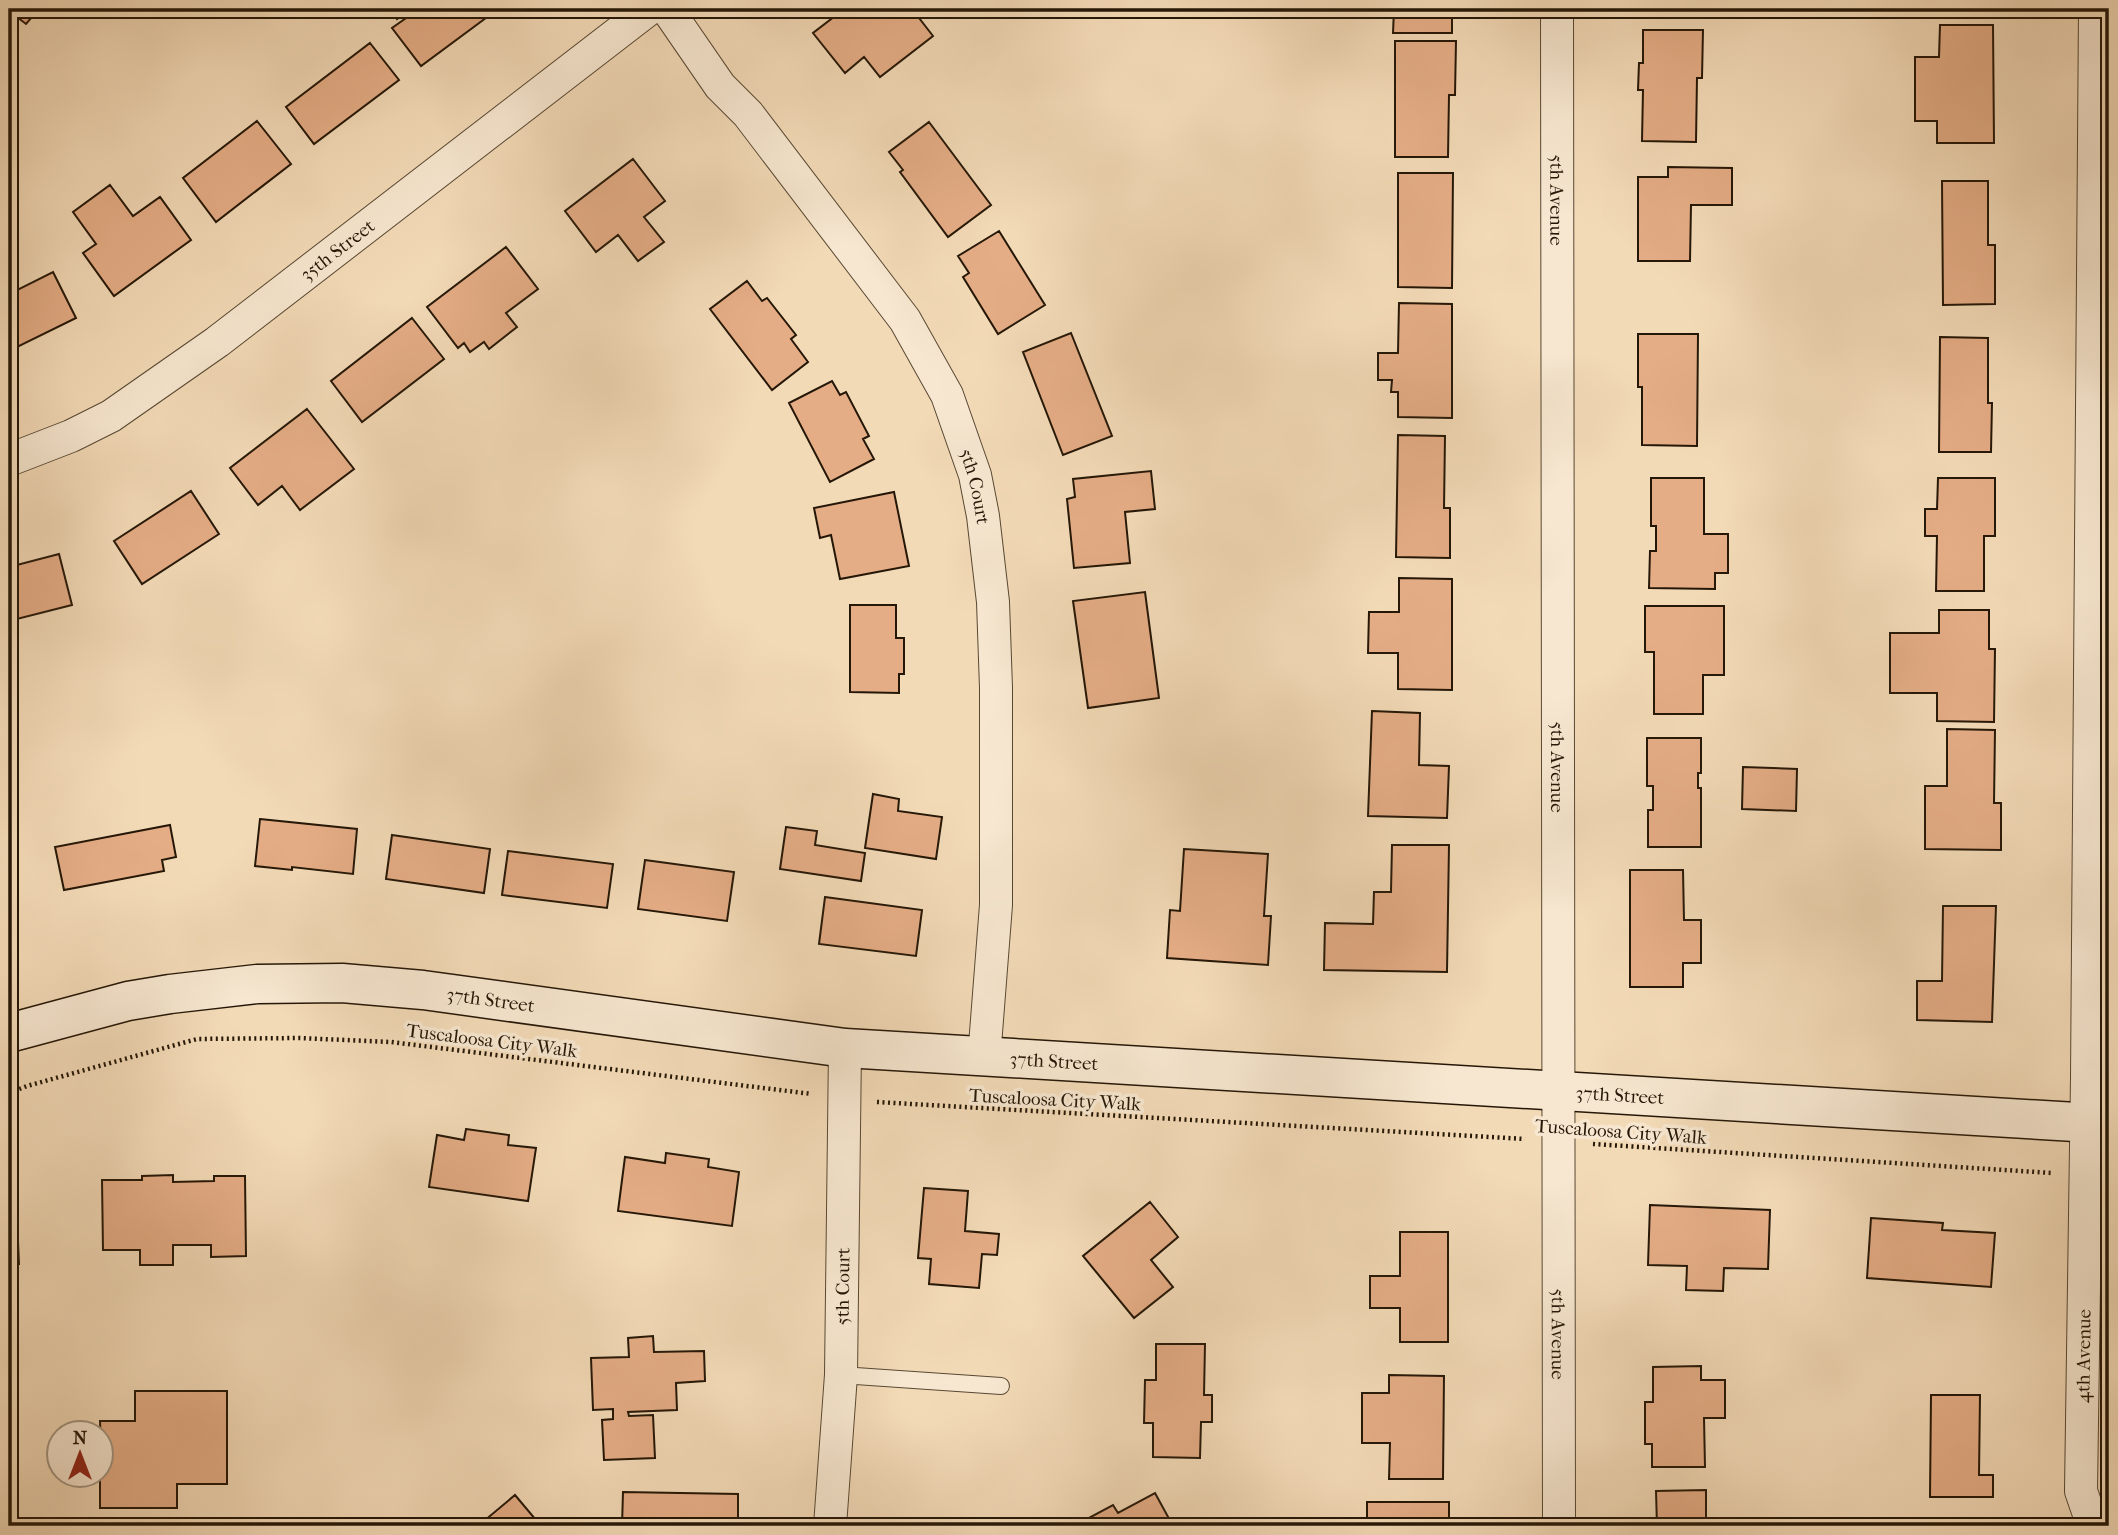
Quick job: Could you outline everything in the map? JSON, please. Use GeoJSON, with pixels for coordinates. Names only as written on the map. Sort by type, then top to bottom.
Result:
{"type":"FeatureCollection","features":[{"type":"Feature","properties":{"kind":"street","name":"35th Street"},"geometry":{"type":"LineString","coordinates":[[9,460],[71,436],[122,409],[217,341],[649,9]]}},
{"type":"Feature","properties":{"kind":"street","name":"5th Court"},"geometry":{"type":"LineString","coordinates":[[667,9],[720,86],[748,114],[905,320],[947,395],[975,475],[983,516],[993,602],[996,688],[996,905],[984,1058]]}},
{"type":"Feature","properties":{"kind":"street","name":"5th Avenue"},"geometry":{"type":"LineString","coordinates":[[1557,9],[1559,1526]]}},
{"type":"Feature","properties":{"kind":"street","name":"4th Avenue"},"geometry":{"type":"LineString","coordinates":[[2093,1526],[2081,1491],[2085,1175],[2098,1123],[2095,9]]}},
{"type":"Feature","properties":{"kind":"street","name":"37th Street"},"geometry":{"type":"LineString","coordinates":[[9,1033],[128,1001],[170,994],[257,984],[342,983],[436,991],[845,1048],[2098,1123]]}},
{"type":"Feature","properties":{"kind":"street","name":"5th Court"},"geometry":{"type":"LineString","coordinates":[[830,1526],[841,1375],[845,1048]]}},
{"type":"Feature","properties":{"kind":"lane"},"geometry":{"type":"LineString","coordinates":[[841,1375],[1001,1386]]}},
{"type":"Feature","properties":{"kind":"path","name":"Tuscaloosa City Walk"},"geometry":{"type":"LineString","coordinates":[[9,1093],[197,1039],[300,1038],[391,1042],[924,1106],[1559,1141],[2085,1175]]}},
{"type":"Feature","properties":{"kind":"building"},"geometry":{"type":"Polygon","coordinates":[[[9,9],[39,9],[26,24],[13,14],[9,20],[9,9]]]}},
{"type":"Feature","properties":{"kind":"building"},"geometry":{"type":"Polygon","coordinates":[[[390,9],[411,9],[397,19],[390,9]]]}},
{"type":"Feature","properties":{"kind":"building"},"geometry":{"type":"Polygon","coordinates":[[[419,9],[498,9],[421,66],[392,28],[419,9]]]}},
{"type":"Feature","properties":{"kind":"building"},"geometry":{"type":"Polygon","coordinates":[[[829,9],[912,9],[933,36],[880,77],[864,57],[845,73],[813,33],[835,16],[829,9]]]}},
{"type":"Feature","properties":{"kind":"building"},"geometry":{"type":"Polygon","coordinates":[[[1394,9],[1452,9],[1452,33],[1393,33],[1394,9]]]}},
{"type":"Feature","properties":{"kind":"building"},"geometry":{"type":"Polygon","coordinates":[[[1693,9],[1693,11],[1638,11],[1693,9]]]}},
{"type":"Feature","properties":{"kind":"building"},"geometry":{"type":"Polygon","coordinates":[[[1940,25],[1993,25],[1994,143],[1937,143],[1937,121],[1915,121],[1915,57],[1939,57],[1940,25]]]}},
{"type":"Feature","properties":{"kind":"building"},"geometry":{"type":"Polygon","coordinates":[[[1643,30],[1703,30],[1702,78],[1697,78],[1696,142],[1642,141],[1643,90],[1638,90],[1639,63],[1643,63],[1643,30]]]}},
{"type":"Feature","properties":{"kind":"building"},"geometry":{"type":"Polygon","coordinates":[[[1395,41],[1456,41],[1455,95],[1449,95],[1448,157],[1395,157],[1395,41]]]}},
{"type":"Feature","properties":{"kind":"building"},"geometry":{"type":"Polygon","coordinates":[[[370,43],[399,80],[314,144],[286,107],[370,43]]]}},
{"type":"Feature","properties":{"kind":"building"},"geometry":{"type":"Polygon","coordinates":[[[257,121],[291,164],[216,222],[183,178],[257,121]]]}},
{"type":"Feature","properties":{"kind":"building"},"geometry":{"type":"Polygon","coordinates":[[[929,122],[991,205],[948,237],[900,172],[903,170],[889,152],[929,122]]]}},
{"type":"Feature","properties":{"kind":"building"},"geometry":{"type":"Polygon","coordinates":[[[633,159],[665,201],[644,217],[664,242],[638,261],[618,235],[596,252],[565,211],[633,159]]]}},
{"type":"Feature","properties":{"kind":"building"},"geometry":{"type":"Polygon","coordinates":[[[1668,167],[1732,168],[1732,205],[1691,205],[1690,261],[1638,261],[1638,177],[1668,177],[1668,167]]]}},
{"type":"Feature","properties":{"kind":"building"},"geometry":{"type":"Polygon","coordinates":[[[1398,173],[1453,173],[1452,288],[1398,287],[1398,173]]]}},
{"type":"Feature","properties":{"kind":"building"},"geometry":{"type":"Polygon","coordinates":[[[1942,181],[1988,181],[1988,245],[1995,245],[1995,304],[1943,305],[1942,181]]]}},
{"type":"Feature","properties":{"kind":"building"},"geometry":{"type":"Polygon","coordinates":[[[110,185],[133,216],[160,197],[191,240],[114,296],[83,253],[96,244],[73,212],[110,185]]]}},
{"type":"Feature","properties":{"kind":"building"},"geometry":{"type":"Polygon","coordinates":[[[999,231],[1045,305],[998,334],[963,277],[969,273],[958,256],[999,231]]]}},
{"type":"Feature","properties":{"kind":"building"},"geometry":{"type":"Polygon","coordinates":[[[506,247],[538,289],[506,313],[517,327],[489,349],[484,342],[470,352],[464,343],[458,348],[427,307],[506,247]]]}},
{"type":"Feature","properties":{"kind":"building"},"geometry":{"type":"Polygon","coordinates":[[[53,272],[76,318],[9,351],[9,294],[53,272]]]}},
{"type":"Feature","properties":{"kind":"building"},"geometry":{"type":"Polygon","coordinates":[[[747,281],[762,301],[767,298],[796,335],[791,339],[808,362],[772,390],[710,309],[747,281]]]}},
{"type":"Feature","properties":{"kind":"building"},"geometry":{"type":"Polygon","coordinates":[[[1399,303],[1452,304],[1452,418],[1398,417],[1398,392],[1391,392],[1392,380],[1378,380],[1378,353],[1398,353],[1399,303]]]}},
{"type":"Feature","properties":{"kind":"building"},"geometry":{"type":"Polygon","coordinates":[[[412,318],[444,359],[362,422],[331,381],[412,318]]]}},
{"type":"Feature","properties":{"kind":"building"},"geometry":{"type":"Polygon","coordinates":[[[1071,333],[1112,436],[1063,455],[1023,352],[1071,333]]]}},
{"type":"Feature","properties":{"kind":"building"},"geometry":{"type":"Polygon","coordinates":[[[1638,334],[1698,334],[1697,446],[1642,445],[1638,334]]]}},
{"type":"Feature","properties":{"kind":"building"},"geometry":{"type":"Polygon","coordinates":[[[1940,337],[1988,338],[1988,403],[1992,403],[1991,452],[1939,452],[1940,337]]]}},
{"type":"Feature","properties":{"kind":"building"},"geometry":{"type":"Polygon","coordinates":[[[832,381],[840,395],[846,392],[869,436],[863,439],[874,459],[830,482],[789,403],[832,381]]]}},
{"type":"Feature","properties":{"kind":"building"},"geometry":{"type":"Polygon","coordinates":[[[307,409],[354,469],[300,510],[282,486],[258,505],[230,468],[307,409]]]}},
{"type":"Feature","properties":{"kind":"building"},"geometry":{"type":"Polygon","coordinates":[[[1398,435],[1445,436],[1444,508],[1450,508],[1450,558],[1396,557],[1398,435]]]}},
{"type":"Feature","properties":{"kind":"building"},"geometry":{"type":"Polygon","coordinates":[[[1151,471],[1155,509],[1125,512],[1130,563],[1074,568],[1067,499],[1075,497],[1073,479],[1151,471]]]}},
{"type":"Feature","properties":{"kind":"building"},"geometry":{"type":"Polygon","coordinates":[[[1651,478],[1704,478],[1704,534],[1728,534],[1728,573],[1715,573],[1715,589],[1649,588],[1650,551],[1656,551],[1656,526],[1651,526],[1651,478]]]}},
{"type":"Feature","properties":{"kind":"building"},"geometry":{"type":"Polygon","coordinates":[[[1938,478],[1995,478],[1995,536],[1984,536],[1984,591],[1936,591],[1937,536],[1925,536],[1925,509],[1937,509],[1938,478]]]}},
{"type":"Feature","properties":{"kind":"building"},"geometry":{"type":"Polygon","coordinates":[[[191,491],[219,534],[142,584],[114,541],[191,491]]]}},
{"type":"Feature","properties":{"kind":"building"},"geometry":{"type":"Polygon","coordinates":[[[894,492],[909,566],[840,579],[831,535],[820,538],[814,508],[894,492]]]}},
{"type":"Feature","properties":{"kind":"building"},"geometry":{"type":"Polygon","coordinates":[[[59,554],[72,605],[9,621],[9,567],[59,554]]]}},
{"type":"Feature","properties":{"kind":"building"},"geometry":{"type":"Polygon","coordinates":[[[1399,578],[1452,579],[1452,690],[1398,689],[1398,653],[1368,653],[1369,612],[1399,612],[1399,578]]]}},
{"type":"Feature","properties":{"kind":"building"},"geometry":{"type":"Polygon","coordinates":[[[1145,592],[1159,698],[1088,708],[1073,601],[1145,592]]]}},
{"type":"Feature","properties":{"kind":"building"},"geometry":{"type":"Polygon","coordinates":[[[850,605],[896,605],[896,638],[904,638],[904,674],[899,674],[899,693],[850,692],[850,605]]]}},
{"type":"Feature","properties":{"kind":"building"},"geometry":{"type":"Polygon","coordinates":[[[1645,606],[1724,606],[1724,675],[1703,675],[1703,714],[1654,714],[1654,652],[1645,652],[1645,606]]]}},
{"type":"Feature","properties":{"kind":"building"},"geometry":{"type":"Polygon","coordinates":[[[1939,610],[1989,610],[1989,649],[1995,649],[1994,722],[1937,721],[1937,693],[1890,693],[1890,633],[1939,633],[1939,610]]]}},
{"type":"Feature","properties":{"kind":"building"},"geometry":{"type":"Polygon","coordinates":[[[1372,711],[1420,713],[1419,765],[1449,766],[1447,818],[1368,816],[1372,711]]]}},
{"type":"Feature","properties":{"kind":"building"},"geometry":{"type":"Polygon","coordinates":[[[1947,729],[1995,730],[1994,803],[2001,803],[2001,850],[1925,849],[1925,786],[1947,786],[1947,729]]]}},
{"type":"Feature","properties":{"kind":"building"},"geometry":{"type":"Polygon","coordinates":[[[1647,738],[1701,738],[1698,788],[1701,788],[1701,847],[1648,847],[1648,810],[1653,810],[1653,786],[1647,786],[1647,738]]]}},
{"type":"Feature","properties":{"kind":"building"},"geometry":{"type":"Polygon","coordinates":[[[1743,767],[1797,769],[1796,811],[1742,809],[1743,767]]]}},
{"type":"Feature","properties":{"kind":"building"},"geometry":{"type":"Polygon","coordinates":[[[873,794],[899,799],[898,811],[942,817],[936,859],[865,848],[873,794]]]}},
{"type":"Feature","properties":{"kind":"building"},"geometry":{"type":"Polygon","coordinates":[[[260,819],[357,829],[353,874],[255,866],[260,819]]]}},
{"type":"Feature","properties":{"kind":"building"},"geometry":{"type":"Polygon","coordinates":[[[170,825],[176,857],[162,860],[164,871],[64,890],[55,847],[170,825]]]}},
{"type":"Feature","properties":{"kind":"building"},"geometry":{"type":"Polygon","coordinates":[[[786,827],[817,831],[815,845],[865,853],[861,881],[780,869],[786,827]]]}},
{"type":"Feature","properties":{"kind":"building"},"geometry":{"type":"Polygon","coordinates":[[[392,835],[490,849],[484,893],[386,879],[392,835]]]}},
{"type":"Feature","properties":{"kind":"building"},"geometry":{"type":"Polygon","coordinates":[[[1392,845],[1449,845],[1447,972],[1324,970],[1325,923],[1373,924],[1374,892],[1391,892],[1392,845]]]}},
{"type":"Feature","properties":{"kind":"building"},"geometry":{"type":"Polygon","coordinates":[[[1184,849],[1268,854],[1264,916],[1271,916],[1268,965],[1167,958],[1170,910],[1180,911],[1184,849]]]}},
{"type":"Feature","properties":{"kind":"building"},"geometry":{"type":"Polygon","coordinates":[[[508,851],[613,864],[607,908],[502,895],[508,851]]]}},
{"type":"Feature","properties":{"kind":"building"},"geometry":{"type":"Polygon","coordinates":[[[645,860],[734,872],[727,921],[638,909],[645,860]]]}},
{"type":"Feature","properties":{"kind":"building"},"geometry":{"type":"Polygon","coordinates":[[[1630,870],[1683,870],[1684,920],[1701,920],[1701,963],[1683,963],[1683,987],[1630,987],[1630,870]]]}},
{"type":"Feature","properties":{"kind":"building"},"geometry":{"type":"Polygon","coordinates":[[[825,897],[922,910],[916,956],[819,944],[825,897]]]}},
{"type":"Feature","properties":{"kind":"building"},"geometry":{"type":"Polygon","coordinates":[[[1943,906],[1996,906],[1992,1022],[1917,1020],[1917,981],[1942,981],[1943,906]]]}},
{"type":"Feature","properties":{"kind":"building"},"geometry":{"type":"Polygon","coordinates":[[[466,1129],[509,1135],[508,1145],[536,1148],[528,1201],[429,1187],[437,1135],[464,1140],[466,1129]]]}},
{"type":"Feature","properties":{"kind":"building"},"geometry":{"type":"Polygon","coordinates":[[[666,1153],[709,1159],[708,1167],[739,1172],[732,1226],[618,1211],[625,1157],[665,1163],[666,1153]]]}},
{"type":"Feature","properties":{"kind":"building"},"geometry":{"type":"Polygon","coordinates":[[[173,1175],[173,1182],[214,1181],[214,1176],[245,1176],[246,1256],[211,1257],[211,1245],[173,1245],[173,1265],[140,1265],[140,1250],[103,1250],[102,1180],[142,1180],[142,1176],[173,1175]]]}},
{"type":"Feature","properties":{"kind":"building"},"geometry":{"type":"Polygon","coordinates":[[[924,1188],[968,1191],[965,1231],[999,1234],[997,1255],[982,1254],[979,1288],[929,1284],[931,1259],[918,1258],[924,1188]]]}},
{"type":"Feature","properties":{"kind":"building"},"geometry":{"type":"Polygon","coordinates":[[[1150,1202],[1178,1237],[1151,1260],[1173,1287],[1134,1318],[1083,1256],[1150,1202]]]}},
{"type":"Feature","properties":{"kind":"building"},"geometry":{"type":"Polygon","coordinates":[[[1650,1205],[1770,1210],[1768,1269],[1724,1268],[1723,1291],[1686,1290],[1687,1266],[1648,1265],[1650,1205]]]}},
{"type":"Feature","properties":{"kind":"building"},"geometry":{"type":"Polygon","coordinates":[[[1871,1218],[1943,1223],[1942,1230],[1995,1233],[1991,1287],[1867,1278],[1871,1218]]]}},
{"type":"Feature","properties":{"kind":"building"},"geometry":{"type":"Polygon","coordinates":[[[9,1219],[17,1219],[19,1264],[9,1264],[9,1219]]]}},
{"type":"Feature","properties":{"kind":"building"},"geometry":{"type":"Polygon","coordinates":[[[1400,1232],[1448,1232],[1448,1342],[1400,1342],[1400,1308],[1370,1308],[1370,1276],[1400,1276],[1400,1232]]]}},
{"type":"Feature","properties":{"kind":"building"},"geometry":{"type":"Polygon","coordinates":[[[653,1336],[654,1352],[704,1351],[705,1381],[676,1383],[677,1410],[628,1412],[629,1416],[653,1415],[655,1458],[604,1460],[602,1420],[613,1419],[613,1409],[593,1410],[591,1358],[629,1357],[628,1338],[653,1336]]]}},
{"type":"Feature","properties":{"kind":"building"},"geometry":{"type":"Polygon","coordinates":[[[1156,1344],[1205,1344],[1204,1395],[1212,1395],[1212,1422],[1201,1422],[1200,1458],[1153,1457],[1153,1423],[1144,1423],[1145,1380],[1156,1380],[1156,1344]]]}},
{"type":"Feature","properties":{"kind":"building"},"geometry":{"type":"Polygon","coordinates":[[[1701,1366],[1701,1380],[1725,1380],[1725,1418],[1704,1418],[1705,1467],[1652,1467],[1652,1444],[1645,1444],[1645,1402],[1653,1402],[1653,1367],[1701,1366]]]}},
{"type":"Feature","properties":{"kind":"building"},"geometry":{"type":"Polygon","coordinates":[[[1389,1375],[1444,1376],[1443,1479],[1389,1479],[1390,1443],[1362,1443],[1362,1393],[1389,1393],[1389,1375]]]}},
{"type":"Feature","properties":{"kind":"building"},"geometry":{"type":"Polygon","coordinates":[[[135,1391],[227,1391],[227,1484],[177,1484],[177,1508],[100,1508],[100,1490],[116,1490],[116,1421],[135,1421],[135,1391]]]}},
{"type":"Feature","properties":{"kind":"building"},"geometry":{"type":"Polygon","coordinates":[[[1931,1395],[1980,1395],[1979,1475],[1993,1475],[1993,1497],[1930,1497],[1931,1395]]]}},
{"type":"Feature","properties":{"kind":"building"},"geometry":{"type":"Polygon","coordinates":[[[1706,1490],[1706,1526],[1657,1526],[1656,1491],[1706,1490]]]}},
{"type":"Feature","properties":{"kind":"building"},"geometry":{"type":"Polygon","coordinates":[[[623,1492],[738,1494],[738,1526],[622,1526],[623,1492]]]}},
{"type":"Feature","properties":{"kind":"building"},"geometry":{"type":"Polygon","coordinates":[[[1155,1493],[1173,1526],[1074,1526],[1113,1505],[1118,1513],[1155,1493]]]}},
{"type":"Feature","properties":{"kind":"building"},"geometry":{"type":"Polygon","coordinates":[[[515,1495],[541,1526],[478,1526],[515,1495]]]}},
{"type":"Feature","properties":{"kind":"building"},"geometry":{"type":"Polygon","coordinates":[[[1367,1502],[1449,1502],[1449,1526],[1367,1526],[1367,1502]]]}}]}
